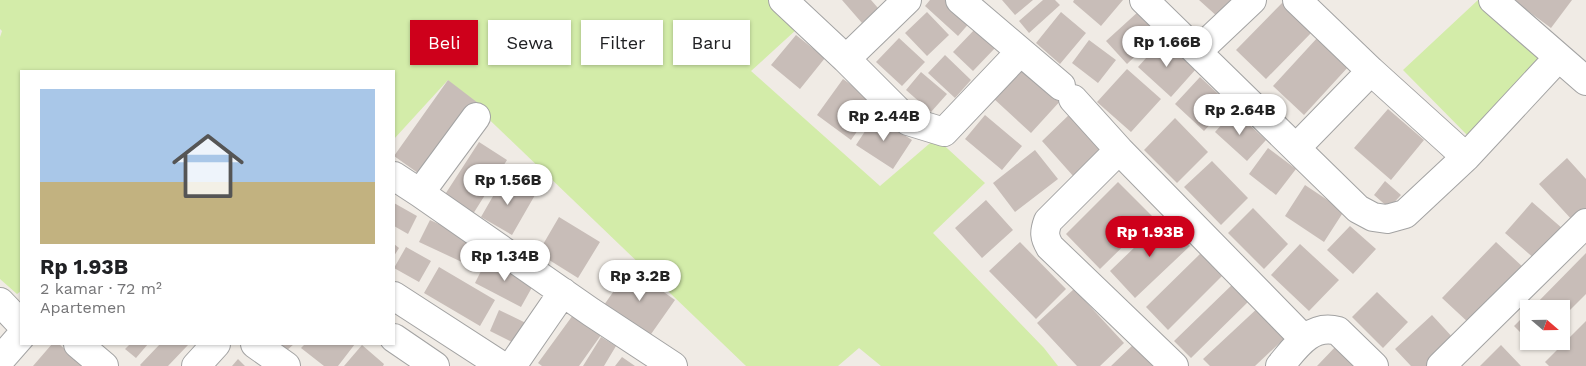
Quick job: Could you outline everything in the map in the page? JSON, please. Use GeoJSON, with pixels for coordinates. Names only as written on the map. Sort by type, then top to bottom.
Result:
{"type":"FeatureCollection","features":[{"type":"Feature","properties":{"kind":"street"},"geometry":{"type":"LineString","coordinates":[[783,0],[908,121],[944,132],[1020,52]]}},
{"type":"Feature","properties":{"kind":"street"},"geometry":{"type":"LineString","coordinates":[[846,59],[907,0]]}},
{"type":"Feature","properties":{"kind":"street"},"geometry":{"type":"LineString","coordinates":[[960,0],[1067,93],[1119,150],[1304,339]]}},
{"type":"Feature","properties":{"kind":"street"},"geometry":{"type":"LineString","coordinates":[[1144,0],[1358,209],[1373,217],[1387,219],[1405,214],[1466,156],[1558,58]]}},
{"type":"Feature","properties":{"kind":"street"},"geometry":{"type":"LineString","coordinates":[[1197,52],[1252,0]]}},
{"type":"Feature","properties":{"kind":"street"},"geometry":{"type":"LineString","coordinates":[[1297,0],[1371,71],[1466,156]]}},
{"type":"Feature","properties":{"kind":"street"},"geometry":{"type":"LineString","coordinates":[[1493,0],[1586,81]]}},
{"type":"Feature","properties":{"kind":"street"},"geometry":{"type":"LineString","coordinates":[[1296,148],[1371,71]]}},
{"type":"Feature","properties":{"kind":"street"},"geometry":{"type":"LineString","coordinates":[[420,192],[476,117]]}},
{"type":"Feature","properties":{"kind":"street"},"geometry":{"type":"LineString","coordinates":[[1119,150],[1048,221],[1044,232],[1045,239],[1050,247],[1174,366]]}},
{"type":"Feature","properties":{"kind":"street"},"geometry":{"type":"LineString","coordinates":[[395,177],[673,366]]}},
{"type":"Feature","properties":{"kind":"street"},"geometry":{"type":"LineString","coordinates":[[1441,366],[1586,223]]}},
{"type":"Feature","properties":{"kind":"street"},"geometry":{"type":"LineString","coordinates":[[512,366],[563,292]]}},
{"type":"Feature","properties":{"kind":"street"},"geometry":{"type":"LineString","coordinates":[[395,297],[502,366]]}},
{"type":"Feature","properties":{"kind":"street"},"geometry":{"type":"LineString","coordinates":[[0,302],[20,323]]}},
{"type":"Feature","properties":{"kind":"street"},"geometry":{"type":"LineString","coordinates":[[1280,366],[1304,339],[1322,329],[1338,331],[1374,366]]}},
{"type":"Feature","properties":{"kind":"street"},"geometry":{"type":"LineString","coordinates":[[0,360],[20,337]]}},
{"type":"Feature","properties":{"kind":"street"},"geometry":{"type":"LineString","coordinates":[[395,339],[435,366]]}},
{"type":"Feature","properties":{"kind":"street"},"geometry":{"type":"LineString","coordinates":[[79,345],[104,366]]}},
{"type":"Feature","properties":{"kind":"street"},"geometry":{"type":"LineString","coordinates":[[196,366],[213,345]]}},
{"type":"Feature","properties":{"kind":"street"},"geometry":{"type":"LineString","coordinates":[[256,345],[286,366]]}},
{"type":"Feature","properties":{"kind":"green space"},"geometry":{"type":"Polygon","coordinates":[[[0,0],[792,0],[808,19],[751,71],[880,186],[936,138],[985,183],[933,233],[1044,348],[1058,366],[881,366],[859,348],[838,366],[746,366],[448,80],[395,138],[395,70],[20,70],[20,292],[17,294],[0,279],[0,37],[2,31],[0,29],[0,0]]]}},
{"type":"Feature","properties":{"kind":"green space"},"geometry":{"type":"Polygon","coordinates":[[[1478,0],[1542,59],[1469,137],[1403,70],[1478,0]]]}},
{"type":"Feature","properties":{"kind":"building"},"geometry":{"type":"Polygon","coordinates":[[[842,0],[871,0],[878,8],[862,23],[842,0]]]}},
{"type":"Feature","properties":{"kind":"building"},"geometry":{"type":"Polygon","coordinates":[[[930,0],[950,0],[972,20],[958,36],[925,6],[930,0]]]}},
{"type":"Feature","properties":{"kind":"building"},"geometry":{"type":"Polygon","coordinates":[[[1002,0],[1033,0],[1015,15],[1002,0]]]}},
{"type":"Feature","properties":{"kind":"building"},"geometry":{"type":"Polygon","coordinates":[[[1043,0],[1055,0],[1060,5],[1029,33],[1019,21],[1043,0]]]}},
{"type":"Feature","properties":{"kind":"building"},"geometry":{"type":"Polygon","coordinates":[[[1074,0],[1123,0],[1101,26],[1073,2],[1074,0]]]}},
{"type":"Feature","properties":{"kind":"building"},"geometry":{"type":"Polygon","coordinates":[[[1199,0],[1236,0],[1219,18],[1199,0]]]}},
{"type":"Feature","properties":{"kind":"building"},"geometry":{"type":"Polygon","coordinates":[[[1513,0],[1572,0],[1551,28],[1513,0]]]}},
{"type":"Feature","properties":{"kind":"building"},"geometry":{"type":"Polygon","coordinates":[[[1283,2],[1313,31],[1266,79],[1236,50],[1283,2]]]}},
{"type":"Feature","properties":{"kind":"building"},"geometry":{"type":"Polygon","coordinates":[[[1139,11],[1159,33],[1127,64],[1106,41],[1139,11]]]}},
{"type":"Feature","properties":{"kind":"building"},"geometry":{"type":"Polygon","coordinates":[[[927,12],[949,35],[927,56],[905,33],[927,12]]]}},
{"type":"Feature","properties":{"kind":"building"},"geometry":{"type":"Polygon","coordinates":[[[1061,12],[1086,33],[1060,64],[1036,43],[1061,12]]]}},
{"type":"Feature","properties":{"kind":"building"},"geometry":{"type":"Polygon","coordinates":[[[976,28],[996,47],[973,71],[953,52],[976,28]]]}},
{"type":"Feature","properties":{"kind":"building"},"geometry":{"type":"Polygon","coordinates":[[[796,35],[825,58],[800,89],[771,65],[796,35]]]}},
{"type":"Feature","properties":{"kind":"building"},"geometry":{"type":"Polygon","coordinates":[[[1318,37],[1349,66],[1304,115],[1273,86],[1318,37]]]}},
{"type":"Feature","properties":{"kind":"building"},"geometry":{"type":"Polygon","coordinates":[[[899,38],[925,62],[902,86],[876,62],[899,38]]]}},
{"type":"Feature","properties":{"kind":"building"},"geometry":{"type":"Polygon","coordinates":[[[1163,39],[1196,69],[1171,97],[1138,67],[1163,39]]]}},
{"type":"Feature","properties":{"kind":"building"},"geometry":{"type":"Polygon","coordinates":[[[1089,40],[1116,60],[1098,83],[1072,63],[1089,40]]]}},
{"type":"Feature","properties":{"kind":"building"},"geometry":{"type":"Polygon","coordinates":[[[945,55],[971,80],[955,98],[928,73],[945,55]]]}},
{"type":"Feature","properties":{"kind":"building"},"geometry":{"type":"Polygon","coordinates":[[[1024,64],[1062,99],[1031,133],[993,98],[1024,64]]]}},
{"type":"Feature","properties":{"kind":"building"},"geometry":{"type":"Polygon","coordinates":[[[1127,69],[1161,99],[1131,132],[1097,102],[1127,69]]]}},
{"type":"Feature","properties":{"kind":"building"},"geometry":{"type":"Polygon","coordinates":[[[921,72],[947,94],[931,112],[906,90],[921,72]]]}},
{"type":"Feature","properties":{"kind":"building"},"geometry":{"type":"Polygon","coordinates":[[[1200,77],[1229,104],[1204,131],[1175,104],[1200,77]]]}},
{"type":"Feature","properties":{"kind":"building"},"geometry":{"type":"Polygon","coordinates":[[[843,79],[877,103],[851,140],[817,115],[843,79]]]}},
{"type":"Feature","properties":{"kind":"building"},"geometry":{"type":"Polygon","coordinates":[[[448,80],[478,103],[425,178],[395,157],[448,80]]]}},
{"type":"Feature","properties":{"kind":"building"},"geometry":{"type":"Polygon","coordinates":[[[1388,109],[1424,140],[1391,180],[1354,148],[1388,109]]]}},
{"type":"Feature","properties":{"kind":"building"},"geometry":{"type":"Polygon","coordinates":[[[1234,111],[1266,140],[1247,161],[1215,132],[1234,111]]]}},
{"type":"Feature","properties":{"kind":"building"},"geometry":{"type":"Polygon","coordinates":[[[1072,112],[1105,147],[1074,177],[1042,141],[1072,112]]]}},
{"type":"Feature","properties":{"kind":"building"},"geometry":{"type":"Polygon","coordinates":[[[985,115],[1022,146],[1002,170],[965,139],[985,115]]]}},
{"type":"Feature","properties":{"kind":"building"},"geometry":{"type":"Polygon","coordinates":[[[875,116],[912,140],[893,169],[856,145],[875,116]]]}},
{"type":"Feature","properties":{"kind":"building"},"geometry":{"type":"Polygon","coordinates":[[[1175,118],[1208,152],[1177,183],[1144,150],[1175,118]]]}},
{"type":"Feature","properties":{"kind":"building"},"geometry":{"type":"Polygon","coordinates":[[[479,142],[507,160],[473,214],[444,196],[479,142]]]}},
{"type":"Feature","properties":{"kind":"building"},"geometry":{"type":"Polygon","coordinates":[[[1268,148],[1296,169],[1276,195],[1249,174],[1268,148]]]}},
{"type":"Feature","properties":{"kind":"building"},"geometry":{"type":"Polygon","coordinates":[[[1035,150],[1058,179],[1015,212],[993,183],[1035,150]]]}},
{"type":"Feature","properties":{"kind":"building"},"geometry":{"type":"Polygon","coordinates":[[[1567,158],[1586,179],[1586,209],[1573,221],[1539,184],[1567,158]]]}},
{"type":"Feature","properties":{"kind":"building"},"geometry":{"type":"Polygon","coordinates":[[[1212,161],[1248,198],[1221,225],[1184,187],[1212,161]]]}},
{"type":"Feature","properties":{"kind":"building"},"geometry":{"type":"Polygon","coordinates":[[[504,177],[535,195],[512,235],[481,217],[504,177]]]}},
{"type":"Feature","properties":{"kind":"building"},"geometry":{"type":"Polygon","coordinates":[[[1385,181],[1401,195],[1389,208],[1374,195],[1385,181]]]}},
{"type":"Feature","properties":{"kind":"building"},"geometry":{"type":"Polygon","coordinates":[[[1118,182],[1153,217],[1100,269],[1066,234],[1118,182]]]}},
{"type":"Feature","properties":{"kind":"building"},"geometry":{"type":"Polygon","coordinates":[[[1305,185],[1344,211],[1324,242],[1285,216],[1305,185]]]}},
{"type":"Feature","properties":{"kind":"building"},"geometry":{"type":"Polygon","coordinates":[[[986,200],[1013,230],[982,258],[955,228],[986,200]]]}},
{"type":"Feature","properties":{"kind":"building"},"geometry":{"type":"Polygon","coordinates":[[[1532,202],[1563,229],[1536,260],[1505,233],[1532,202]]]}},
{"type":"Feature","properties":{"kind":"building"},"geometry":{"type":"Polygon","coordinates":[[[395,204],[417,216],[408,234],[395,227],[395,204]]]}},
{"type":"Feature","properties":{"kind":"building"},"geometry":{"type":"Polygon","coordinates":[[[1253,208],[1288,244],[1264,269],[1228,233],[1253,208]]]}},
{"type":"Feature","properties":{"kind":"building"},"geometry":{"type":"Polygon","coordinates":[[[559,217],[600,242],[578,278],[538,253],[559,217]]]}},
{"type":"Feature","properties":{"kind":"building"},"geometry":{"type":"Polygon","coordinates":[[[1164,219],[1190,246],[1135,298],[1110,271],[1164,219]]]}},
{"type":"Feature","properties":{"kind":"building"},"geometry":{"type":"Polygon","coordinates":[[[430,220],[474,240],[464,263],[419,242],[430,220]]]}},
{"type":"Feature","properties":{"kind":"building"},"geometry":{"type":"Polygon","coordinates":[[[1350,226],[1376,249],[1353,274],[1327,250],[1350,226]]]}},
{"type":"Feature","properties":{"kind":"building"},"geometry":{"type":"Polygon","coordinates":[[[1020,242],[1066,289],[1036,319],[989,271],[1020,242]]]}},
{"type":"Feature","properties":{"kind":"building"},"geometry":{"type":"Polygon","coordinates":[[[1496,242],[1524,268],[1470,324],[1442,298],[1496,242]]]}},
{"type":"Feature","properties":{"kind":"building"},"geometry":{"type":"Polygon","coordinates":[[[1300,244],[1339,280],[1309,311],[1271,275],[1300,244]]]}},
{"type":"Feature","properties":{"kind":"building"},"geometry":{"type":"Polygon","coordinates":[[[395,245],[399,248],[395,254],[395,245]]]}},
{"type":"Feature","properties":{"kind":"building"},"geometry":{"type":"Polygon","coordinates":[[[406,247],[431,261],[419,282],[395,269],[406,247]]]}},
{"type":"Feature","properties":{"kind":"building"},"geometry":{"type":"Polygon","coordinates":[[[1201,253],[1223,275],[1168,330],[1146,307],[1201,253]]]}},
{"type":"Feature","properties":{"kind":"building"},"geometry":{"type":"Polygon","coordinates":[[[1586,253],[1586,294],[1570,310],[1570,300],[1540,300],[1586,253]]]}},
{"type":"Feature","properties":{"kind":"building"},"geometry":{"type":"Polygon","coordinates":[[[488,257],[535,282],[521,307],[475,283],[488,257]]]}},
{"type":"Feature","properties":{"kind":"building"},"geometry":{"type":"Polygon","coordinates":[[[439,267],[495,300],[480,326],[424,293],[439,267]]]}},
{"type":"Feature","properties":{"kind":"building"},"geometry":{"type":"Polygon","coordinates":[[[630,268],[675,300],[649,337],[604,305],[630,268]]]}},
{"type":"Feature","properties":{"kind":"building"},"geometry":{"type":"Polygon","coordinates":[[[1235,282],[1251,299],[1191,358],[1174,341],[1235,282]]]}},
{"type":"Feature","properties":{"kind":"building"},"geometry":{"type":"Polygon","coordinates":[[[1074,289],[1124,343],[1100,366],[1077,366],[1037,323],[1074,289]]]}},
{"type":"Feature","properties":{"kind":"building"},"geometry":{"type":"Polygon","coordinates":[[[1377,292],[1408,322],[1383,348],[1352,317],[1377,292]]]}},
{"type":"Feature","properties":{"kind":"building"},"geometry":{"type":"Polygon","coordinates":[[[1261,305],[1288,335],[1255,366],[1210,366],[1203,359],[1261,305]]]}},
{"type":"Feature","properties":{"kind":"building"},"geometry":{"type":"Polygon","coordinates":[[[499,310],[530,325],[520,346],[490,331],[499,310]]]}},
{"type":"Feature","properties":{"kind":"building"},"geometry":{"type":"Polygon","coordinates":[[[573,315],[601,335],[579,366],[542,366],[538,363],[573,315]]]}},
{"type":"Feature","properties":{"kind":"building"},"geometry":{"type":"Polygon","coordinates":[[[1432,315],[1455,340],[1427,366],[1411,366],[1395,349],[1432,315]]]}},
{"type":"Feature","properties":{"kind":"building"},"geometry":{"type":"Polygon","coordinates":[[[1520,320],[1520,332],[1514,326],[1520,320]]]}},
{"type":"Feature","properties":{"kind":"building"},"geometry":{"type":"Polygon","coordinates":[[[1586,321],[1586,366],[1549,366],[1545,362],[1557,350],[1570,350],[1570,337],[1586,321]]]}},
{"type":"Feature","properties":{"kind":"building"},"geometry":{"type":"Polygon","coordinates":[[[601,337],[616,346],[604,366],[583,366],[601,337]]]}},
{"type":"Feature","properties":{"kind":"building"},"geometry":{"type":"Polygon","coordinates":[[[1135,343],[1157,366],[1111,366],[1135,343]]]}},
{"type":"Feature","properties":{"kind":"building"},"geometry":{"type":"Polygon","coordinates":[[[1338,344],[1361,366],[1317,366],[1338,344]]]}},
{"type":"Feature","properties":{"kind":"building"},"geometry":{"type":"Polygon","coordinates":[[[51,345],[60,345],[84,366],[33,366],[51,345]]]}},
{"type":"Feature","properties":{"kind":"building"},"geometry":{"type":"Polygon","coordinates":[[[129,345],[147,345],[136,358],[125,349],[129,345]]]}},
{"type":"Feature","properties":{"kind":"building"},"geometry":{"type":"Polygon","coordinates":[[[159,345],[188,345],[168,366],[140,365],[159,345]]]}},
{"type":"Feature","properties":{"kind":"building"},"geometry":{"type":"Polygon","coordinates":[[[280,345],[293,345],[286,351],[280,345]]]}},
{"type":"Feature","properties":{"kind":"building"},"geometry":{"type":"Polygon","coordinates":[[[304,345],[354,345],[338,366],[324,366],[301,348],[304,345]]]}},
{"type":"Feature","properties":{"kind":"building"},"geometry":{"type":"Polygon","coordinates":[[[362,345],[384,364],[383,366],[344,366],[362,345]]]}},
{"type":"Feature","properties":{"kind":"building"},"geometry":{"type":"Polygon","coordinates":[[[1501,345],[1521,366],[1480,366],[1501,345]]]}},
{"type":"Feature","properties":{"kind":"building"},"geometry":{"type":"Polygon","coordinates":[[[622,357],[635,366],[615,366],[622,357]]]}},
{"type":"Feature","properties":{"kind":"building"},"geometry":{"type":"Polygon","coordinates":[[[238,359],[245,366],[232,366],[238,359]]]}}]}
